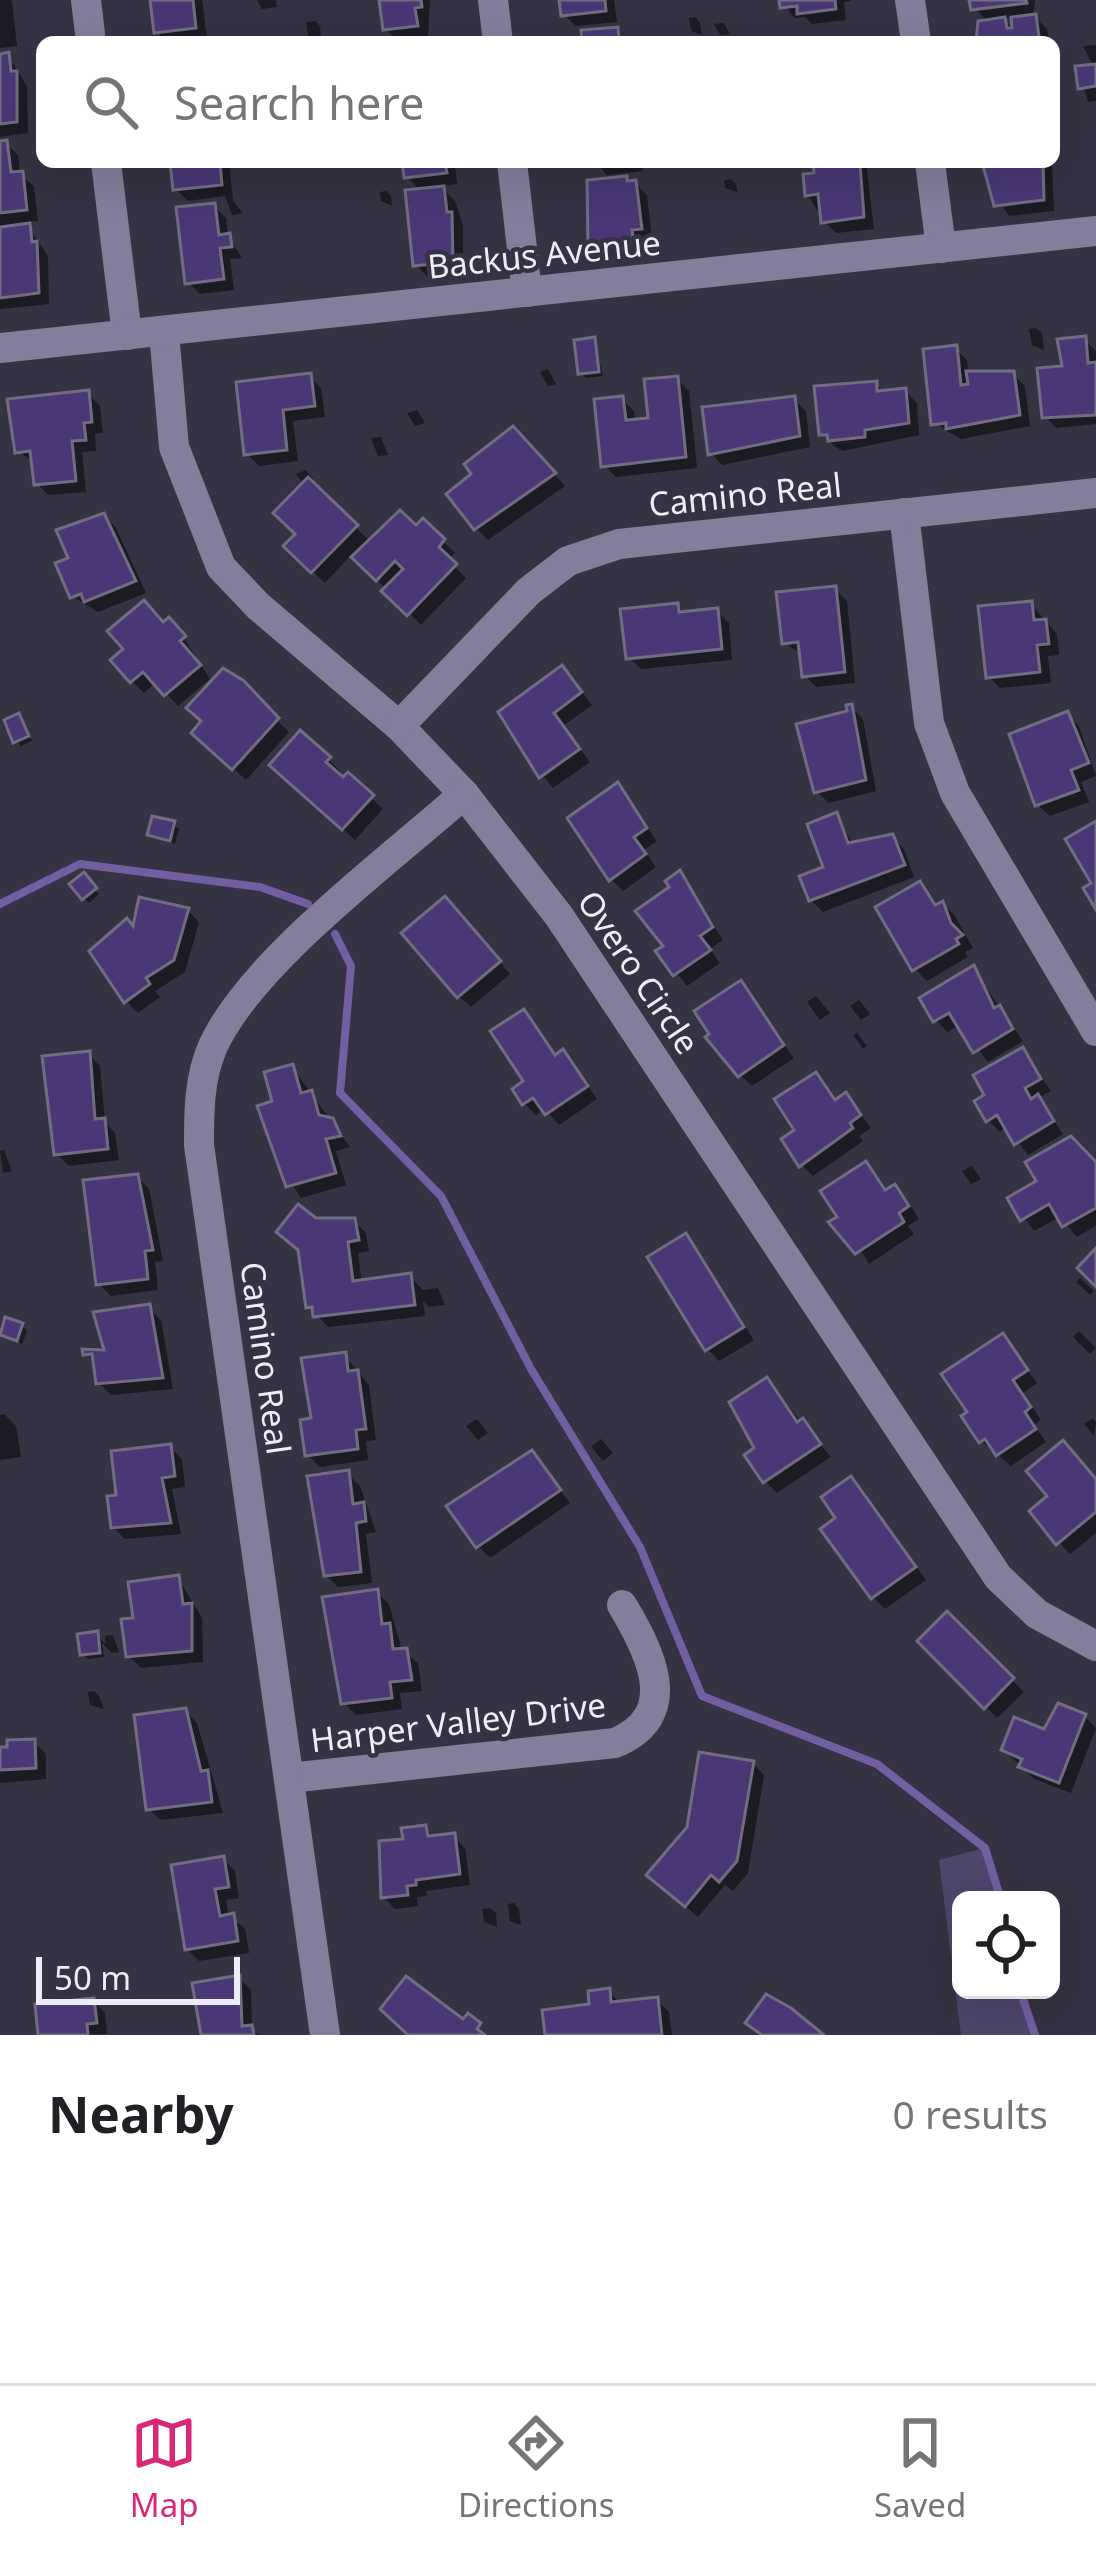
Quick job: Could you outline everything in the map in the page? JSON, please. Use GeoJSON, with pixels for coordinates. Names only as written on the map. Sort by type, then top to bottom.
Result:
{"type":"FeatureCollection","features":[{"type":"Feature","properties":{"kind":"street"},"geometry":{"type":"LineString","coordinates":[[86,0],[90,36]]}},
{"type":"Feature","properties":{"kind":"street"},"geometry":{"type":"LineString","coordinates":[[493,0],[497,36]]}},
{"type":"Feature","properties":{"kind":"street"},"geometry":{"type":"LineString","coordinates":[[910,0],[915,36]]}},
{"type":"Feature","properties":{"kind":"street"},"geometry":{"type":"LineString","coordinates":[[107,168],[128,335]]}},
{"type":"Feature","properties":{"kind":"street"},"geometry":{"type":"LineString","coordinates":[[513,168],[527,292]]}},
{"type":"Feature","properties":{"kind":"street"},"geometry":{"type":"LineString","coordinates":[[931,168],[941,248]]}},
{"type":"Feature","properties":{"kind":"street","name":"Backus Avenue"},"geometry":{"type":"LineString","coordinates":[[0,348],[1096,231]]}},
{"type":"Feature","properties":{"kind":"street","name":"Overo Circle"},"geometry":{"type":"LineString","coordinates":[[164,332],[174,447],[221,567],[258,606],[399,726],[464,794],[559,916],[998,1577],[1037,1614],[1096,1646]]}},
{"type":"Feature","properties":{"kind":"street","name":"Camino Real"},"geometry":{"type":"LineString","coordinates":[[399,726],[529,591],[568,561],[619,544],[1096,493]]}},
{"type":"Feature","properties":{"kind":"street"},"geometry":{"type":"LineString","coordinates":[[904,513],[929,723],[948,776],[1096,1031]]}},
{"type":"Feature","properties":{"kind":"street","name":"Camino Real"},"geometry":{"type":"LineString","coordinates":[[326,2035],[200,1145],[199,1094],[211,1050],[231,1012],[264,972],[464,794]]}},
{"type":"Feature","properties":{"kind":"street","name":"Harper Valley Drive"},"geometry":{"type":"LineString","coordinates":[[289,1778],[614,1743],[640,1732],[654,1708],[652,1667],[622,1605]]}},
{"type":"Feature","properties":{"kind":"shaded area"},"geometry":{"type":"Polygon","coordinates":[[[985,1848],[998,1891],[952,1891],[952,1963],[939,1860],[985,1848]]]}},
{"type":"Feature","properties":{"kind":"shaded area"},"geometry":{"type":"Polygon","coordinates":[[[956,1999],[1023,1999],[1035,2035],[961,2035],[956,1999]]]}},
{"type":"Feature","properties":{"kind":"building"},"geometry":{"type":"Polygon","coordinates":[[[150,0],[193,0],[196,28],[154,33],[150,0]]]}},
{"type":"Feature","properties":{"kind":"building"},"geometry":{"type":"Polygon","coordinates":[[[379,0],[421,0],[422,7],[415,8],[418,26],[383,30],[379,0]]]}},
{"type":"Feature","properties":{"kind":"building"},"geometry":{"type":"Polygon","coordinates":[[[559,0],[605,0],[606,11],[561,16],[559,0]]]}},
{"type":"Feature","properties":{"kind":"building"},"geometry":{"type":"Polygon","coordinates":[[[779,0],[835,0],[836,9],[797,14],[797,6],[780,8],[779,0]]]}},
{"type":"Feature","properties":{"kind":"building"},"geometry":{"type":"Polygon","coordinates":[[[969,0],[1026,0],[1027,3],[971,10],[969,0]]]}},
{"type":"Feature","properties":{"kind":"building"},"geometry":{"type":"Polygon","coordinates":[[[1036,14],[1039,36],[977,36],[978,21],[1005,17],[1007,28],[1012,28],[1011,17],[1036,14]]]}},
{"type":"Feature","properties":{"kind":"building"},"geometry":{"type":"Polygon","coordinates":[[[618,27],[619,36],[582,36],[581,30],[618,27]]]}},
{"type":"Feature","properties":{"kind":"building"},"geometry":{"type":"Polygon","coordinates":[[[9,52],[11,71],[17,71],[17,122],[0,124],[0,54],[9,52]]]}},
{"type":"Feature","properties":{"kind":"building"},"geometry":{"type":"Polygon","coordinates":[[[1096,64],[1096,86],[1078,89],[1075,66],[1096,64]]]}},
{"type":"Feature","properties":{"kind":"building"},"geometry":{"type":"Polygon","coordinates":[[[7,140],[11,172],[23,171],[27,210],[0,213],[0,141],[7,140]]]}},
{"type":"Feature","properties":{"kind":"building"},"geometry":{"type":"Polygon","coordinates":[[[171,168],[221,168],[222,185],[173,190],[171,168]]]}},
{"type":"Feature","properties":{"kind":"building"},"geometry":{"type":"Polygon","coordinates":[[[403,168],[446,168],[447,173],[404,178],[403,168]]]}},
{"type":"Feature","properties":{"kind":"building"},"geometry":{"type":"Polygon","coordinates":[[[814,168],[860,168],[864,217],[821,223],[818,194],[805,196],[803,174],[814,173],[814,168]]]}},
{"type":"Feature","properties":{"kind":"building"},"geometry":{"type":"Polygon","coordinates":[[[984,168],[1043,168],[1044,200],[994,206],[984,168]]]}},
{"type":"Feature","properties":{"kind":"building"},"geometry":{"type":"Polygon","coordinates":[[[627,176],[627,181],[636,180],[642,229],[632,230],[634,242],[588,247],[587,180],[627,176]]]}},
{"type":"Feature","properties":{"kind":"building"},"geometry":{"type":"Polygon","coordinates":[[[444,186],[447,212],[452,212],[453,262],[413,266],[405,190],[444,186]]]}},
{"type":"Feature","properties":{"kind":"building"},"geometry":{"type":"Polygon","coordinates":[[[215,203],[219,235],[230,233],[232,247],[220,248],[224,279],[185,284],[176,207],[215,203]]]}},
{"type":"Feature","properties":{"kind":"building"},"geometry":{"type":"Polygon","coordinates":[[[30,223],[32,242],[37,241],[39,293],[0,298],[0,227],[30,223]]]}},
{"type":"Feature","properties":{"kind":"building"},"geometry":{"type":"Polygon","coordinates":[[[1086,336],[1088,363],[1096,362],[1096,415],[1042,418],[1037,368],[1062,366],[1057,339],[1086,336]]]}},
{"type":"Feature","properties":{"kind":"building"},"geometry":{"type":"Polygon","coordinates":[[[595,337],[599,372],[578,374],[574,340],[595,337]]]}},
{"type":"Feature","properties":{"kind":"building"},"geometry":{"type":"Polygon","coordinates":[[[957,345],[961,385],[968,384],[966,371],[1014,371],[1020,415],[946,429],[946,423],[931,425],[923,349],[957,345]]]}},
{"type":"Feature","properties":{"kind":"building"},"geometry":{"type":"Polygon","coordinates":[[[311,373],[315,406],[283,410],[287,450],[244,455],[236,382],[311,373]]]}},
{"type":"Feature","properties":{"kind":"building"},"geometry":{"type":"Polygon","coordinates":[[[678,376],[686,457],[601,467],[594,399],[623,396],[626,420],[648,418],[644,379],[678,376]]]}},
{"type":"Feature","properties":{"kind":"building"},"geometry":{"type":"Polygon","coordinates":[[[877,381],[877,391],[906,388],[909,423],[865,430],[865,437],[828,441],[827,435],[819,435],[814,386],[877,381]]]}},
{"type":"Feature","properties":{"kind":"building"},"geometry":{"type":"Polygon","coordinates":[[[89,390],[92,422],[84,423],[86,440],[72,441],[76,481],[34,485],[30,451],[15,453],[7,399],[89,390]]]}},
{"type":"Feature","properties":{"kind":"building"},"geometry":{"type":"Polygon","coordinates":[[[795,396],[800,436],[708,455],[702,407],[795,396]]]}},
{"type":"Feature","properties":{"kind":"building"},"geometry":{"type":"Polygon","coordinates":[[[513,426],[556,473],[474,530],[446,494],[471,474],[464,464],[513,426]]]}},
{"type":"Feature","properties":{"kind":"building"},"geometry":{"type":"Polygon","coordinates":[[[308,477],[358,525],[311,573],[283,546],[295,534],[273,513],[308,477]]]}},
{"type":"Feature","properties":{"kind":"building"},"geometry":{"type":"Polygon","coordinates":[[[400,510],[416,525],[423,518],[445,539],[439,547],[457,564],[407,616],[381,591],[403,569],[395,561],[376,581],[351,557],[400,510]]]}},
{"type":"Feature","properties":{"kind":"building"},"geometry":{"type":"Polygon","coordinates":[[[104,513],[136,581],[84,602],[81,594],[70,598],[55,563],[68,558],[56,530],[104,513]]]}},
{"type":"Feature","properties":{"kind":"building"},"geometry":{"type":"Polygon","coordinates":[[[836,586],[845,672],[802,677],[798,642],[782,644],[776,592],[836,586]]]}},
{"type":"Feature","properties":{"kind":"building"},"geometry":{"type":"Polygon","coordinates":[[[144,600],[163,622],[169,617],[186,636],[180,641],[201,665],[164,696],[143,672],[130,683],[110,660],[123,649],[107,631],[144,600]]]}},
{"type":"Feature","properties":{"kind":"building"},"geometry":{"type":"Polygon","coordinates":[[[1032,601],[1034,620],[1046,619],[1049,644],[1037,645],[1040,672],[986,678],[978,606],[1032,601]]]}},
{"type":"Feature","properties":{"kind":"building"},"geometry":{"type":"Polygon","coordinates":[[[678,603],[679,612],[718,608],[722,649],[626,659],[620,609],[678,603]]]}},
{"type":"Feature","properties":{"kind":"building"},"geometry":{"type":"Polygon","coordinates":[[[562,665],[582,692],[554,713],[580,749],[539,778],[498,712],[562,665]]]}},
{"type":"Feature","properties":{"kind":"building"},"geometry":{"type":"Polygon","coordinates":[[[223,668],[244,681],[279,718],[232,770],[191,733],[201,721],[186,708],[223,668]]]}},
{"type":"Feature","properties":{"kind":"building"},"geometry":{"type":"Polygon","coordinates":[[[852,704],[866,780],[814,793],[796,724],[847,711],[846,705],[852,704]]]}},
{"type":"Feature","properties":{"kind":"building"},"geometry":{"type":"Polygon","coordinates":[[[1068,711],[1089,763],[1071,770],[1079,790],[1035,806],[1009,734],[1068,711]]]}},
{"type":"Feature","properties":{"kind":"building"},"geometry":{"type":"Polygon","coordinates":[[[19,713],[29,736],[13,743],[4,720],[19,713]]]}},
{"type":"Feature","properties":{"kind":"building"},"geometry":{"type":"Polygon","coordinates":[[[300,730],[331,757],[326,762],[343,777],[348,772],[374,795],[342,830],[269,765],[300,730]]]}},
{"type":"Feature","properties":{"kind":"building"},"geometry":{"type":"Polygon","coordinates":[[[618,782],[647,828],[634,837],[646,854],[609,881],[567,818],[618,782]]]}},
{"type":"Feature","properties":{"kind":"building"},"geometry":{"type":"Polygon","coordinates":[[[837,812],[848,843],[893,834],[905,865],[809,901],[799,876],[823,867],[807,824],[837,812]]]}},
{"type":"Feature","properties":{"kind":"building"},"geometry":{"type":"Polygon","coordinates":[[[152,816],[175,821],[170,841],[147,835],[152,816]]]}},
{"type":"Feature","properties":{"kind":"building"},"geometry":{"type":"Polygon","coordinates":[[[1096,821],[1096,910],[1083,888],[1091,883],[1065,839],[1096,821]]]}},
{"type":"Feature","properties":{"kind":"building"},"geometry":{"type":"Polygon","coordinates":[[[680,870],[713,927],[700,936],[711,950],[673,976],[655,951],[663,946],[635,911],[669,887],[665,881],[680,870]]]}},
{"type":"Feature","properties":{"kind":"building"},"geometry":{"type":"Polygon","coordinates":[[[84,872],[97,888],[82,900],[69,884],[84,872]]]}},
{"type":"Feature","properties":{"kind":"building"},"geometry":{"type":"Polygon","coordinates":[[[920,881],[935,905],[943,901],[951,923],[963,935],[956,939],[959,944],[912,971],[875,907],[920,881]]]}},
{"type":"Feature","properties":{"kind":"building"},"geometry":{"type":"Polygon","coordinates":[[[445,896],[501,961],[457,998],[401,933],[445,896]]]}},
{"type":"Feature","properties":{"kind":"building"},"geometry":{"type":"Polygon","coordinates":[[[139,897],[189,908],[174,960],[146,978],[150,984],[124,1003],[89,951],[127,918],[133,926],[139,897]]]}},
{"type":"Feature","properties":{"kind":"building"},"geometry":{"type":"Polygon","coordinates":[[[974,965],[994,1008],[1000,1005],[1013,1029],[973,1053],[949,1013],[933,1022],[919,998],[974,965]]]}},
{"type":"Feature","properties":{"kind":"building"},"geometry":{"type":"Polygon","coordinates":[[[741,980],[784,1045],[738,1077],[705,1037],[709,1034],[694,1011],[741,980]]]}},
{"type":"Feature","properties":{"kind":"building"},"geometry":{"type":"Polygon","coordinates":[[[524,1009],[555,1055],[563,1049],[588,1086],[545,1115],[533,1098],[522,1105],[512,1089],[523,1081],[490,1031],[524,1009]]]}},
{"type":"Feature","properties":{"kind":"building"},"geometry":{"type":"Polygon","coordinates":[[[1023,1047],[1041,1079],[1025,1088],[1031,1099],[1038,1094],[1054,1121],[1014,1145],[997,1115],[986,1122],[974,1101],[984,1095],[973,1075],[1023,1047]]]}},
{"type":"Feature","properties":{"kind":"building"},"geometry":{"type":"Polygon","coordinates":[[[90,1051],[95,1119],[105,1118],[108,1149],[54,1155],[42,1056],[90,1051]]]}},
{"type":"Feature","properties":{"kind":"building"},"geometry":{"type":"Polygon","coordinates":[[[293,1064],[301,1093],[312,1090],[319,1115],[333,1118],[341,1136],[326,1139],[336,1173],[286,1187],[257,1106],[272,1101],[264,1072],[293,1064]]]}},
{"type":"Feature","properties":{"kind":"building"},"geometry":{"type":"Polygon","coordinates":[[[816,1072],[835,1100],[846,1092],[861,1115],[850,1123],[853,1128],[799,1167],[781,1139],[794,1130],[774,1099],[816,1072]]]}},
{"type":"Feature","properties":{"kind":"building"},"geometry":{"type":"Polygon","coordinates":[[[1071,1136],[1096,1162],[1096,1208],[1062,1227],[1049,1204],[1020,1221],[1007,1198],[1036,1181],[1025,1162],[1071,1136]]]}},
{"type":"Feature","properties":{"kind":"building"},"geometry":{"type":"Polygon","coordinates":[[[866,1161],[885,1190],[895,1184],[909,1206],[899,1213],[904,1222],[855,1254],[828,1222],[837,1217],[820,1191],[866,1161]]]}},
{"type":"Feature","properties":{"kind":"building"},"geometry":{"type":"Polygon","coordinates":[[[138,1174],[153,1250],[145,1251],[148,1279],[96,1285],[83,1180],[138,1174]]]}},
{"type":"Feature","properties":{"kind":"building"},"geometry":{"type":"Polygon","coordinates":[[[298,1204],[316,1218],[355,1218],[359,1240],[348,1242],[353,1281],[411,1273],[415,1305],[313,1317],[312,1307],[306,1308],[298,1250],[276,1232],[298,1204]]]}},
{"type":"Feature","properties":{"kind":"building"},"geometry":{"type":"Polygon","coordinates":[[[686,1233],[744,1327],[705,1351],[647,1257],[686,1233]]]}},
{"type":"Feature","properties":{"kind":"building"},"geometry":{"type":"Polygon","coordinates":[[[1096,1248],[1096,1287],[1077,1268],[1096,1248]]]}},
{"type":"Feature","properties":{"kind":"building"},"geometry":{"type":"Polygon","coordinates":[[[150,1304],[163,1378],[96,1384],[92,1354],[83,1355],[82,1349],[104,1350],[93,1312],[150,1304]]]}},
{"type":"Feature","properties":{"kind":"building"},"geometry":{"type":"Polygon","coordinates":[[[5,1317],[23,1323],[17,1341],[0,1335],[5,1317]]]}},
{"type":"Feature","properties":{"kind":"building"},"geometry":{"type":"Polygon","coordinates":[[[1003,1333],[1028,1370],[1013,1380],[1031,1407],[1025,1412],[1036,1429],[996,1456],[985,1439],[979,1443],[961,1416],[967,1412],[941,1374],[1003,1333]]]}},
{"type":"Feature","properties":{"kind":"building"},"geometry":{"type":"Polygon","coordinates":[[[346,1352],[348,1371],[358,1370],[366,1429],[356,1430],[358,1449],[305,1456],[300,1420],[311,1418],[301,1358],[346,1352]]]}},
{"type":"Feature","properties":{"kind":"building"},"geometry":{"type":"Polygon","coordinates":[[[767,1377],[797,1422],[803,1418],[821,1444],[763,1483],[744,1455],[754,1448],[729,1402],[767,1377]]]}},
{"type":"Feature","properties":{"kind":"building"},"geometry":{"type":"Polygon","coordinates":[[[1063,1440],[1096,1479],[1096,1512],[1056,1545],[1029,1511],[1047,1496],[1026,1471],[1063,1440]]]}},
{"type":"Feature","properties":{"kind":"building"},"geometry":{"type":"Polygon","coordinates":[[[171,1444],[175,1476],[162,1478],[171,1523],[111,1528],[107,1496],[116,1495],[111,1451],[171,1444]]]}},
{"type":"Feature","properties":{"kind":"building"},"geometry":{"type":"Polygon","coordinates":[[[532,1450],[561,1490],[476,1548],[446,1506],[532,1450]]]}},
{"type":"Feature","properties":{"kind":"building"},"geometry":{"type":"Polygon","coordinates":[[[349,1470],[353,1504],[364,1502],[366,1521],[356,1523],[361,1572],[324,1576],[307,1476],[349,1470]]]}},
{"type":"Feature","properties":{"kind":"building"},"geometry":{"type":"Polygon","coordinates":[[[851,1476],[916,1567],[871,1599],[820,1529],[835,1518],[821,1497],[851,1476]]]}},
{"type":"Feature","properties":{"kind":"building"},"geometry":{"type":"Polygon","coordinates":[[[179,1575],[183,1604],[192,1603],[192,1651],[126,1657],[121,1619],[133,1618],[128,1582],[179,1575]]]}},
{"type":"Feature","properties":{"kind":"building"},"geometry":{"type":"Polygon","coordinates":[[[378,1589],[382,1624],[390,1623],[393,1649],[407,1648],[412,1680],[390,1682],[392,1698],[341,1704],[322,1597],[378,1589]]]}},
{"type":"Feature","properties":{"kind":"building"},"geometry":{"type":"Polygon","coordinates":[[[947,1611],[1014,1678],[984,1709],[917,1641],[947,1611]]]}},
{"type":"Feature","properties":{"kind":"building"},"geometry":{"type":"Polygon","coordinates":[[[98,1631],[100,1653],[80,1655],[77,1634],[98,1631]]]}},
{"type":"Feature","properties":{"kind":"building"},"geometry":{"type":"Polygon","coordinates":[[[1058,1703],[1086,1714],[1059,1783],[1018,1767],[1022,1759],[1001,1750],[1014,1717],[1044,1729],[1058,1703]]]}},
{"type":"Feature","properties":{"kind":"building"},"geometry":{"type":"Polygon","coordinates":[[[186,1708],[201,1771],[208,1770],[212,1802],[146,1810],[134,1715],[186,1708]]]}},
{"type":"Feature","properties":{"kind":"building"},"geometry":{"type":"Polygon","coordinates":[[[35,1739],[36,1768],[0,1770],[0,1747],[7,1747],[7,1740],[35,1739]]]}},
{"type":"Feature","properties":{"kind":"building"},"geometry":{"type":"Polygon","coordinates":[[[699,1752],[754,1761],[737,1861],[719,1882],[711,1875],[685,1907],[646,1875],[687,1827],[699,1752]]]}},
{"type":"Feature","properties":{"kind":"building"},"geometry":{"type":"Polygon","coordinates":[[[426,1825],[428,1836],[455,1833],[460,1874],[416,1880],[416,1885],[407,1886],[408,1895],[381,1898],[379,1841],[403,1839],[401,1828],[426,1825]]]}},
{"type":"Feature","properties":{"kind":"building"},"geometry":{"type":"Polygon","coordinates":[[[224,1856],[229,1887],[215,1889],[220,1916],[234,1913],[238,1941],[185,1950],[171,1865],[224,1856]]]}},
{"type":"Feature","properties":{"kind":"building"},"geometry":{"type":"Polygon","coordinates":[[[240,1975],[242,2026],[252,2025],[254,2035],[201,2035],[192,1983],[240,1975]]]}},
{"type":"Feature","properties":{"kind":"building"},"geometry":{"type":"Polygon","coordinates":[[[406,1976],[463,2019],[468,2013],[481,2023],[477,2029],[485,2035],[408,2035],[380,2009],[406,1976]]]}},
{"type":"Feature","properties":{"kind":"building"},"geometry":{"type":"Polygon","coordinates":[[[610,1988],[611,2002],[658,1997],[662,2035],[545,2035],[542,2010],[589,2004],[588,1991],[610,1988]]]}},
{"type":"Feature","properties":{"kind":"building"},"geometry":{"type":"Polygon","coordinates":[[[766,1994],[824,2035],[762,2035],[745,2023],[766,1994]]]}},
{"type":"Feature","properties":{"kind":"building"},"geometry":{"type":"Polygon","coordinates":[[[94,1998],[97,2023],[87,2024],[88,2035],[38,2035],[35,2004],[94,1998]]]}},
{"type":"Feature","properties":{"kind":"waterway"},"geometry":{"type":"LineString","coordinates":[[0,904],[80,864],[260,887],[308,904]]}},
{"type":"Feature","properties":{"kind":"waterway"},"geometry":{"type":"LineString","coordinates":[[335,934],[351,966],[340,1093],[441,1196],[531,1369],[640,1547],[702,1696],[877,1764],[985,1848],[998,1891]]}},
{"type":"Feature","properties":{"kind":"waterway"},"geometry":{"type":"LineString","coordinates":[[1023,1999],[1035,2035]]}}]}
